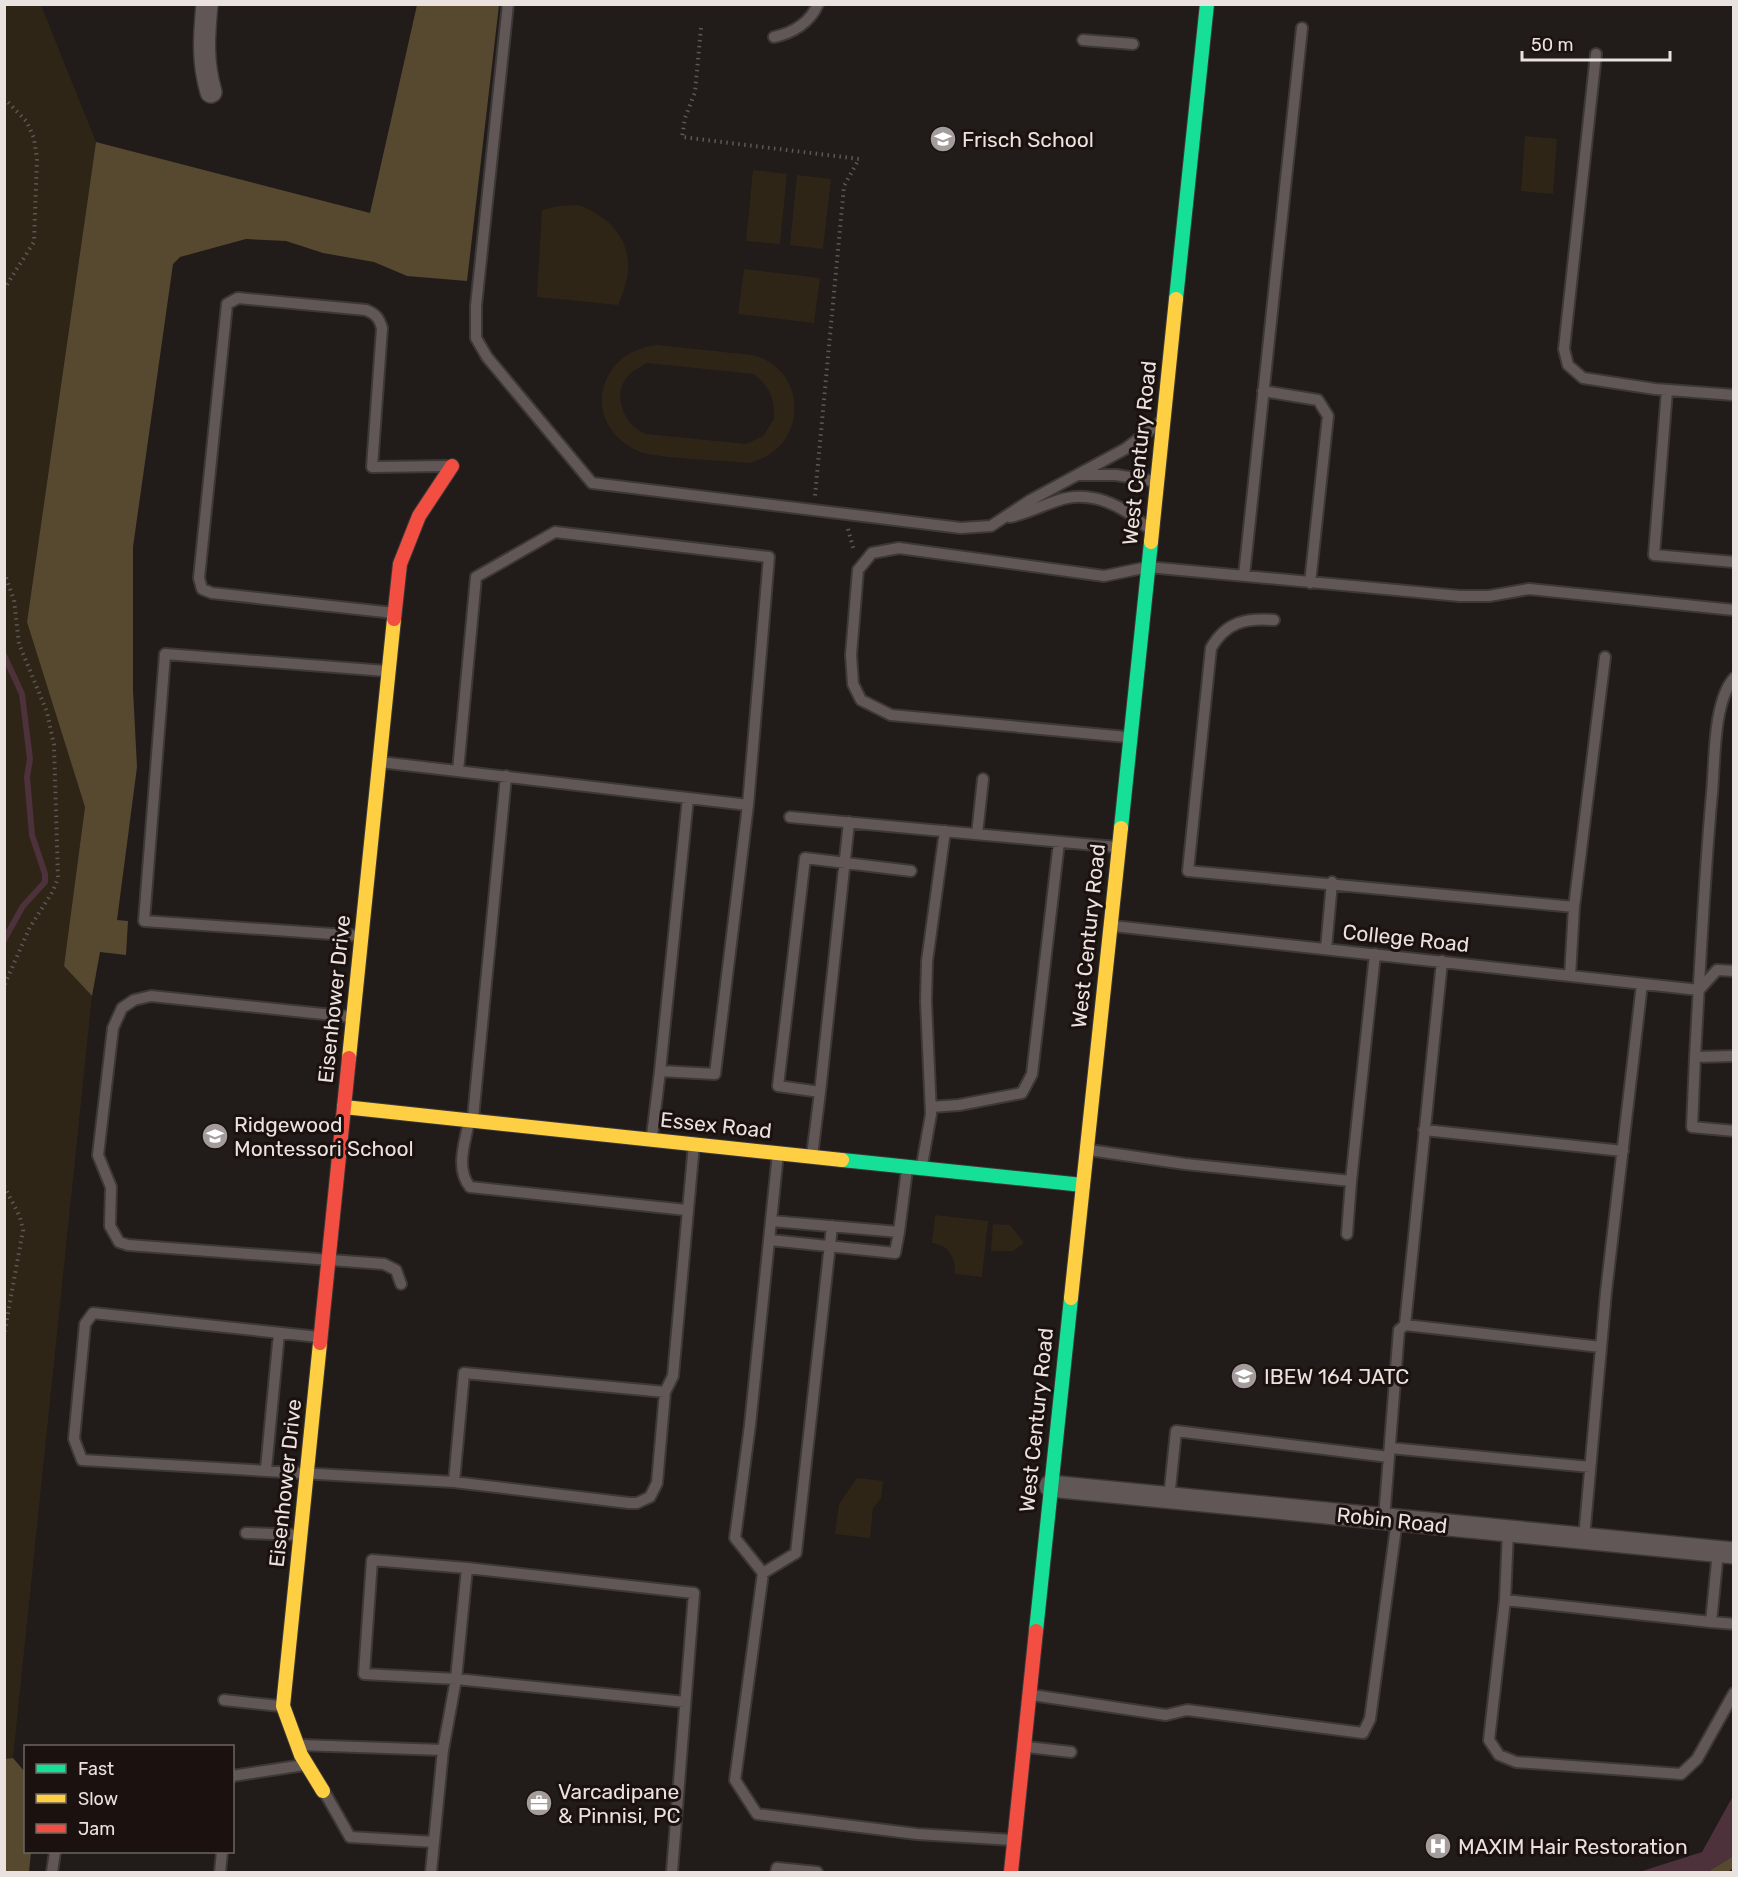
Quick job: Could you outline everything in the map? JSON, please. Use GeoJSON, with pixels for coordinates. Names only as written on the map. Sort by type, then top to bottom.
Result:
{"type":"FeatureCollection","features":[{"type":"Feature","properties":{"kind":"street"},"geometry":{"type":"LineString","coordinates":[[207,4],[202,46],[204,69],[211,92]]}},
{"type":"Feature","properties":{"kind":"street","name":"West Century Road"},"geometry":{"type":"LineString","coordinates":[[1011,1872],[1207,4]]}},
{"type":"Feature","properties":{"kind":"street","name":"Eisenhower Drive"},"geometry":{"type":"LineString","coordinates":[[323,1791],[297,1744],[283,1706],[400,564],[419,516],[452,466]]}},
{"type":"Feature","properties":{"kind":"street","name":"Essex Road"},"geometry":{"type":"LineString","coordinates":[[344,1107],[1083,1185]]}},
{"type":"Feature","properties":{"kind":"street","name":"Robin Road"},"geometry":{"type":"LineString","coordinates":[[1050,1486],[1726,1553]]}},
{"type":"Feature","properties":{"kind":"lane"},"geometry":{"type":"LineString","coordinates":[[507,4],[475,322],[476,338],[487,357],[592,483],[961,528],[991,526],[1074,476],[1125,449],[1163,420]]}},
{"type":"Feature","properties":{"kind":"lane"},"geometry":{"type":"LineString","coordinates":[[774,37],[785,34],[806,22],[818,4]]}},
{"type":"Feature","properties":{"kind":"lane"},"geometry":{"type":"LineString","coordinates":[[1244,576],[1302,28]]}},
{"type":"Feature","properties":{"kind":"lane"},"geometry":{"type":"LineString","coordinates":[[1083,40],[1132,44]]}},
{"type":"Feature","properties":{"kind":"lane"},"geometry":{"type":"LineString","coordinates":[[1596,54],[1564,349],[1568,365],[1582,378],[1667,390],[1734,395]]}},
{"type":"Feature","properties":{"kind":"lane"},"geometry":{"type":"LineString","coordinates":[[395,613],[212,593],[202,589],[199,578],[227,304],[238,298],[366,310],[374,313],[379,318],[382,328],[372,467],[452,466]]}},
{"type":"Feature","properties":{"kind":"lane"},"geometry":{"type":"LineString","coordinates":[[1667,390],[1654,555],[1734,562]]}},
{"type":"Feature","properties":{"kind":"lane"},"geometry":{"type":"LineString","coordinates":[[1263,391],[1318,400],[1329,416],[1310,583]]}},
{"type":"Feature","properties":{"kind":"lane"},"geometry":{"type":"LineString","coordinates":[[1074,476],[1116,475],[1157,481]]}},
{"type":"Feature","properties":{"kind":"lane"},"geometry":{"type":"LineString","coordinates":[[1004,518],[1032,512],[1066,498],[1090,496],[1135,516],[1152,530]]}},
{"type":"Feature","properties":{"kind":"lane"},"geometry":{"type":"LineString","coordinates":[[458,771],[476,577],[555,532],[769,557],[748,805],[715,1074],[660,1071]]}},
{"type":"Feature","properties":{"kind":"lane"},"geometry":{"type":"LineString","coordinates":[[1130,737],[891,715],[861,700],[853,684],[851,655],[858,570],[872,553],[899,548],[1104,576],[1148,567],[1460,596],[1489,596],[1529,589],[1734,610]]}},
{"type":"Feature","properties":{"kind":"lane"},"geometry":{"type":"LineString","coordinates":[[1274,620],[1243,620],[1228,626],[1211,648],[1188,871],[1332,882],[1574,907]]}},
{"type":"Feature","properties":{"kind":"lane"},"geometry":{"type":"LineString","coordinates":[[362,936],[144,921],[165,654],[390,671]]}},
{"type":"Feature","properties":{"kind":"lane"},"geometry":{"type":"LineString","coordinates":[[1570,976],[1574,907],[1605,657]]}},
{"type":"Feature","properties":{"kind":"lane"},"geometry":{"type":"LineString","coordinates":[[1734,678],[1721,702],[1703,876],[1692,1127],[1734,1131]]}},
{"type":"Feature","properties":{"kind":"lane"},"geometry":{"type":"LineString","coordinates":[[380,762],[748,805]]}},
{"type":"Feature","properties":{"kind":"lane"},"geometry":{"type":"LineString","coordinates":[[506,776],[471,1121],[461,1167],[462,1175],[470,1187],[686,1210]]}},
{"type":"Feature","properties":{"kind":"lane"},"geometry":{"type":"LineString","coordinates":[[977,834],[983,779]]}},
{"type":"Feature","properties":{"kind":"lane"},"geometry":{"type":"LineString","coordinates":[[652,1140],[688,798]]}},
{"type":"Feature","properties":{"kind":"lane"},"geometry":{"type":"LineString","coordinates":[[790,817],[1118,847]]}},
{"type":"Feature","properties":{"kind":"lane"},"geometry":{"type":"LineString","coordinates":[[812,1156],[849,822]]}},
{"type":"Feature","properties":{"kind":"lane"},"geometry":{"type":"LineString","coordinates":[[770,1240],[895,1253],[931,1107],[926,1001],[927,961],[945,831]]}},
{"type":"Feature","properties":{"kind":"lane"},"geometry":{"type":"LineString","coordinates":[[931,1107],[959,1105],[1022,1093],[1032,1074],[1059,842]]}},
{"type":"Feature","properties":{"kind":"lane"},"geometry":{"type":"LineString","coordinates":[[820,1092],[778,1086],[805,858],[911,872]]}},
{"type":"Feature","properties":{"kind":"lane"},"geometry":{"type":"LineString","coordinates":[[1326,949],[1332,882]]}},
{"type":"Feature","properties":{"kind":"lane","name":"College Road"},"geometry":{"type":"LineString","coordinates":[[1110,925],[1698,990]]}},
{"type":"Feature","properties":{"kind":"lane"},"geometry":{"type":"LineString","coordinates":[[1347,1234],[1374,954]]}},
{"type":"Feature","properties":{"kind":"lane"},"geometry":{"type":"LineString","coordinates":[[1029,1694],[1166,1715],[1187,1710],[1363,1734],[1370,1719],[1391,1520],[1389,1453],[1399,1330],[1405,1324],[1442,962]]}},
{"type":"Feature","properties":{"kind":"lane"},"geometry":{"type":"LineString","coordinates":[[1698,990],[1717,970],[1734,971]]}},
{"type":"Feature","properties":{"kind":"lane"},"geometry":{"type":"LineString","coordinates":[[1584,1538],[1601,1347],[1642,984]]}},
{"type":"Feature","properties":{"kind":"lane"},"geometry":{"type":"LineString","coordinates":[[354,1017],[151,996],[134,1000],[122,1008],[113,1028],[98,1155],[111,1187],[110,1226],[119,1242],[392,1266],[399,1274],[401,1284]]}},
{"type":"Feature","properties":{"kind":"lane"},"geometry":{"type":"LineString","coordinates":[[1695,1057],[1734,1056]]}},
{"type":"Feature","properties":{"kind":"lane"},"geometry":{"type":"LineString","coordinates":[[1424,1130],[1623,1150]]}},
{"type":"Feature","properties":{"kind":"lane"},"geometry":{"type":"LineString","coordinates":[[321,1338],[93,1313],[85,1324],[74,1439],[82,1460],[266,1469],[454,1482],[629,1503],[650,1497],[657,1483],[665,1392],[673,1376],[686,1210],[694,1144]]}},
{"type":"Feature","properties":{"kind":"lane"},"geometry":{"type":"LineString","coordinates":[[1086,1150],[1185,1164],[1351,1181]]}},
{"type":"Feature","properties":{"kind":"lane"},"geometry":{"type":"LineString","coordinates":[[778,1153],[735,1538],[763,1573],[735,1780],[757,1814],[917,1834],[1015,1840]]}},
{"type":"Feature","properties":{"kind":"lane"},"geometry":{"type":"LineString","coordinates":[[771,1221],[899,1232]]}},
{"type":"Feature","properties":{"kind":"lane"},"geometry":{"type":"LineString","coordinates":[[763,1573],[796,1553],[832,1226]]}},
{"type":"Feature","properties":{"kind":"lane"},"geometry":{"type":"LineString","coordinates":[[1405,1324],[1601,1347]]}},
{"type":"Feature","properties":{"kind":"lane"},"geometry":{"type":"LineString","coordinates":[[266,1469],[279,1333]]}},
{"type":"Feature","properties":{"kind":"lane"},"geometry":{"type":"LineString","coordinates":[[454,1482],[464,1373],[665,1392]]}},
{"type":"Feature","properties":{"kind":"lane"},"geometry":{"type":"LineString","coordinates":[[1169,1498],[1176,1431],[1389,1453],[1590,1467]]}},
{"type":"Feature","properties":{"kind":"lane"},"geometry":{"type":"LineString","coordinates":[[1508,1532],[1504,1600],[1489,1740],[1498,1755],[1516,1762],[1681,1774],[1697,1759],[1734,1694]]}},
{"type":"Feature","properties":{"kind":"lane"},"geometry":{"type":"LineString","coordinates":[[246,1533],[300,1535]]}},
{"type":"Feature","properties":{"kind":"lane"},"geometry":{"type":"LineString","coordinates":[[1711,1622],[1726,1553]]}},
{"type":"Feature","properties":{"kind":"lane"},"geometry":{"type":"LineString","coordinates":[[672,1872],[694,1593],[372,1560],[364,1674],[456,1678],[685,1702]]}},
{"type":"Feature","properties":{"kind":"lane"},"geometry":{"type":"LineString","coordinates":[[430,1872],[443,1750],[456,1678],[467,1568]]}},
{"type":"Feature","properties":{"kind":"lane"},"geometry":{"type":"LineString","coordinates":[[1504,1600],[1734,1624]]}},
{"type":"Feature","properties":{"kind":"lane"},"geometry":{"type":"LineString","coordinates":[[224,1700],[283,1706]]}},
{"type":"Feature","properties":{"kind":"lane"},"geometry":{"type":"LineString","coordinates":[[297,1744],[443,1750]]}},
{"type":"Feature","properties":{"kind":"lane"},"geometry":{"type":"LineString","coordinates":[[1023,1746],[1071,1752]]}},
{"type":"Feature","properties":{"kind":"lane"},"geometry":{"type":"LineString","coordinates":[[234,1776],[307,1765]]}},
{"type":"Feature","properties":{"kind":"lane"},"geometry":{"type":"LineString","coordinates":[[323,1791],[350,1837],[434,1842]]}},
{"type":"Feature","properties":{"kind":"lane"},"geometry":{"type":"LineString","coordinates":[[52,1872],[55,1853]]}},
{"type":"Feature","properties":{"kind":"lane"},"geometry":{"type":"LineString","coordinates":[[220,1872],[222,1853]]}},
{"type":"Feature","properties":{"kind":"lane"},"geometry":{"type":"LineString","coordinates":[[776,1872],[777,1868],[817,1872]]}},
{"type":"Feature","properties":{"kind":"path"},"geometry":{"type":"LineString","coordinates":[[701,28],[695,92],[684,118],[682,137],[859,159],[844,186],[814,496],[825,496]]}},
{"type":"Feature","properties":{"kind":"path"},"geometry":{"type":"LineString","coordinates":[[4,98],[27,122],[34,138],[37,159],[34,242],[4,290]]}},
{"type":"Feature","properties":{"kind":"path"},"geometry":{"type":"LineString","coordinates":[[845,514],[858,570]]}},
{"type":"Feature","properties":{"kind":"path"},"geometry":{"type":"LineString","coordinates":[[4,572],[14,600],[19,644],[47,712],[54,745],[58,878],[53,891],[30,927],[4,986]]}},
{"type":"Feature","properties":{"kind":"path"},"geometry":{"type":"LineString","coordinates":[[4,1186],[20,1217],[23,1230],[4,1335]]}},
{"type":"Feature","properties":{"kind":"shaded area"},"geometry":{"type":"Polygon","coordinates":[[[4,5],[41,5],[96,142],[27,622],[85,807],[64,966],[92,996],[13,1758],[5,1759],[4,5]]]}},
{"type":"Feature","properties":{"kind":"shaded area"},"geometry":{"type":"Polygon","coordinates":[[[417,5],[499,5],[467,281],[407,276],[374,262],[323,253],[286,241],[246,239],[180,257],[173,264],[133,547],[133,690],[137,767],[117,920],[128,921],[126,955],[100,952],[92,996],[64,966],[85,807],[27,622],[96,142],[370,213],[417,5]]]}},
{"type":"Feature","properties":{"kind":"shaded area"},"geometry":{"type":"Polygon","coordinates":[[[1525,136],[1557,139],[1553,194],[1521,191],[1525,136]]]}},
{"type":"Feature","properties":{"kind":"shaded area"},"geometry":{"type":"Polygon","coordinates":[[[753,170],[787,174],[780,244],[746,241],[753,170]]]}},
{"type":"Feature","properties":{"kind":"shaded area"},"geometry":{"type":"Polygon","coordinates":[[[797,175],[831,179],[823,249],[790,245],[797,175]]]}},
{"type":"Feature","properties":{"kind":"shaded area"},"geometry":{"type":"Polygon","coordinates":[[[579,205],[608,222],[618,233],[624,245],[628,258],[628,273],[618,305],[537,297],[542,210],[579,205]]]}},
{"type":"Feature","properties":{"kind":"shaded area"},"geometry":{"type":"Polygon","coordinates":[[[744,269],[820,278],[814,323],[738,314],[744,269]]]}},
{"type":"Feature","properties":{"kind":"shaded area"},"geometry":{"type":"Polygon","coordinates":[[[657,345],[752,355],[771,363],[784,376],[792,392],[795,409],[791,427],[783,443],[768,455],[748,463],[674,458],[638,451],[620,439],[608,424],[602,408],[603,391],[609,374],[620,360],[636,350],[657,345]],[[646,363],[624,382],[620,399],[631,424],[646,434],[746,444],[763,436],[774,419],[774,405],[770,394],[754,374],[646,363]]]}},
{"type":"Feature","properties":{"kind":"shaded area"},"geometry":{"type":"Polygon","coordinates":[[[935,1215],[988,1221],[982,1277],[955,1274],[950,1253],[943,1246],[932,1243],[935,1215]]]}},
{"type":"Feature","properties":{"kind":"shaded area"},"geometry":{"type":"Polygon","coordinates":[[[993,1224],[1010,1225],[1024,1243],[1013,1251],[991,1251],[993,1224]]]}},
{"type":"Feature","properties":{"kind":"shaded area"},"geometry":{"type":"Polygon","coordinates":[[[857,1478],[883,1481],[881,1498],[873,1508],[870,1538],[835,1534],[839,1504],[857,1478]]]}},
{"type":"Feature","properties":{"kind":"shaded area"},"geometry":{"type":"Polygon","coordinates":[[[13,1758],[24,1771],[24,1853],[31,1853],[29,1872],[5,1872],[5,1759],[13,1758]]]}},
{"type":"Feature","properties":{"kind":"shaded area"},"geometry":{"type":"Polygon","coordinates":[[[1733,1796],[1733,1856],[1707,1872],[1639,1872],[1702,1852],[1733,1796]]]}},
{"type":"Feature","properties":{"kind":"shaded area"},"geometry":{"type":"Polygon","coordinates":[[[1733,1856],[1733,1868],[1728,1872],[1707,1872],[1733,1856]]]}},
{"type":"Feature","properties":{"kind":"waterway"},"geometry":{"type":"LineString","coordinates":[[4,655],[22,694],[30,759],[27,777],[32,835],[45,874],[45,882],[23,906],[4,940]]}},
{"type":"Feature","properties":{"kind":"traffic: fast"},"geometry":{"type":"LineString","coordinates":[[1176,299],[1207,4]]}},
{"type":"Feature","properties":{"kind":"traffic: fast"},"geometry":{"type":"LineString","coordinates":[[1121,828],[1151,542]]}},
{"type":"Feature","properties":{"kind":"traffic: fast"},"geometry":{"type":"LineString","coordinates":[[842,1160],[1083,1185]]}},
{"type":"Feature","properties":{"kind":"traffic: fast"},"geometry":{"type":"LineString","coordinates":[[1036,1631],[1071,1298]]}},
{"type":"Feature","properties":{"kind":"traffic: slow"},"geometry":{"type":"LineString","coordinates":[[1151,542],[1176,299]]}},
{"type":"Feature","properties":{"kind":"traffic: slow"},"geometry":{"type":"LineString","coordinates":[[349,1058],[394,619]]}},
{"type":"Feature","properties":{"kind":"traffic: slow"},"geometry":{"type":"LineString","coordinates":[[1071,1298],[1121,828]]}},
{"type":"Feature","properties":{"kind":"traffic: slow"},"geometry":{"type":"LineString","coordinates":[[344,1107],[842,1160]]}},
{"type":"Feature","properties":{"kind":"traffic: slow"},"geometry":{"type":"LineString","coordinates":[[320,1343],[283,1706],[301,1755],[323,1791]]}},
{"type":"Feature","properties":{"kind":"traffic: jam"},"geometry":{"type":"LineString","coordinates":[[394,619],[400,564],[419,516],[452,466]]}},
{"type":"Feature","properties":{"kind":"traffic: jam"},"geometry":{"type":"LineString","coordinates":[[320,1343],[349,1058]]}},
{"type":"Feature","properties":{"kind":"traffic: jam"},"geometry":{"type":"LineString","coordinates":[[1011,1872],[1036,1631]]}},
{"type":"Feature","properties":{"kind":"place","name":"Frisch School"},"geometry":{"type":"Point","coordinates":[943,139]}},
{"type":"Feature","properties":{"kind":"place","name":"Ridgewood Montessori School"},"geometry":{"type":"Point","coordinates":[215,1136]}},
{"type":"Feature","properties":{"kind":"place","name":"IBEW 164 JATC"},"geometry":{"type":"Point","coordinates":[1244,1376]}},
{"type":"Feature","properties":{"kind":"place","name":"Varcadipane & Pinnisi, PC"},"geometry":{"type":"Point","coordinates":[539,1803]}},
{"type":"Feature","properties":{"kind":"place","name":"MAXIM Hair Restoration"},"geometry":{"type":"Point","coordinates":[1438,1846]}}]}
